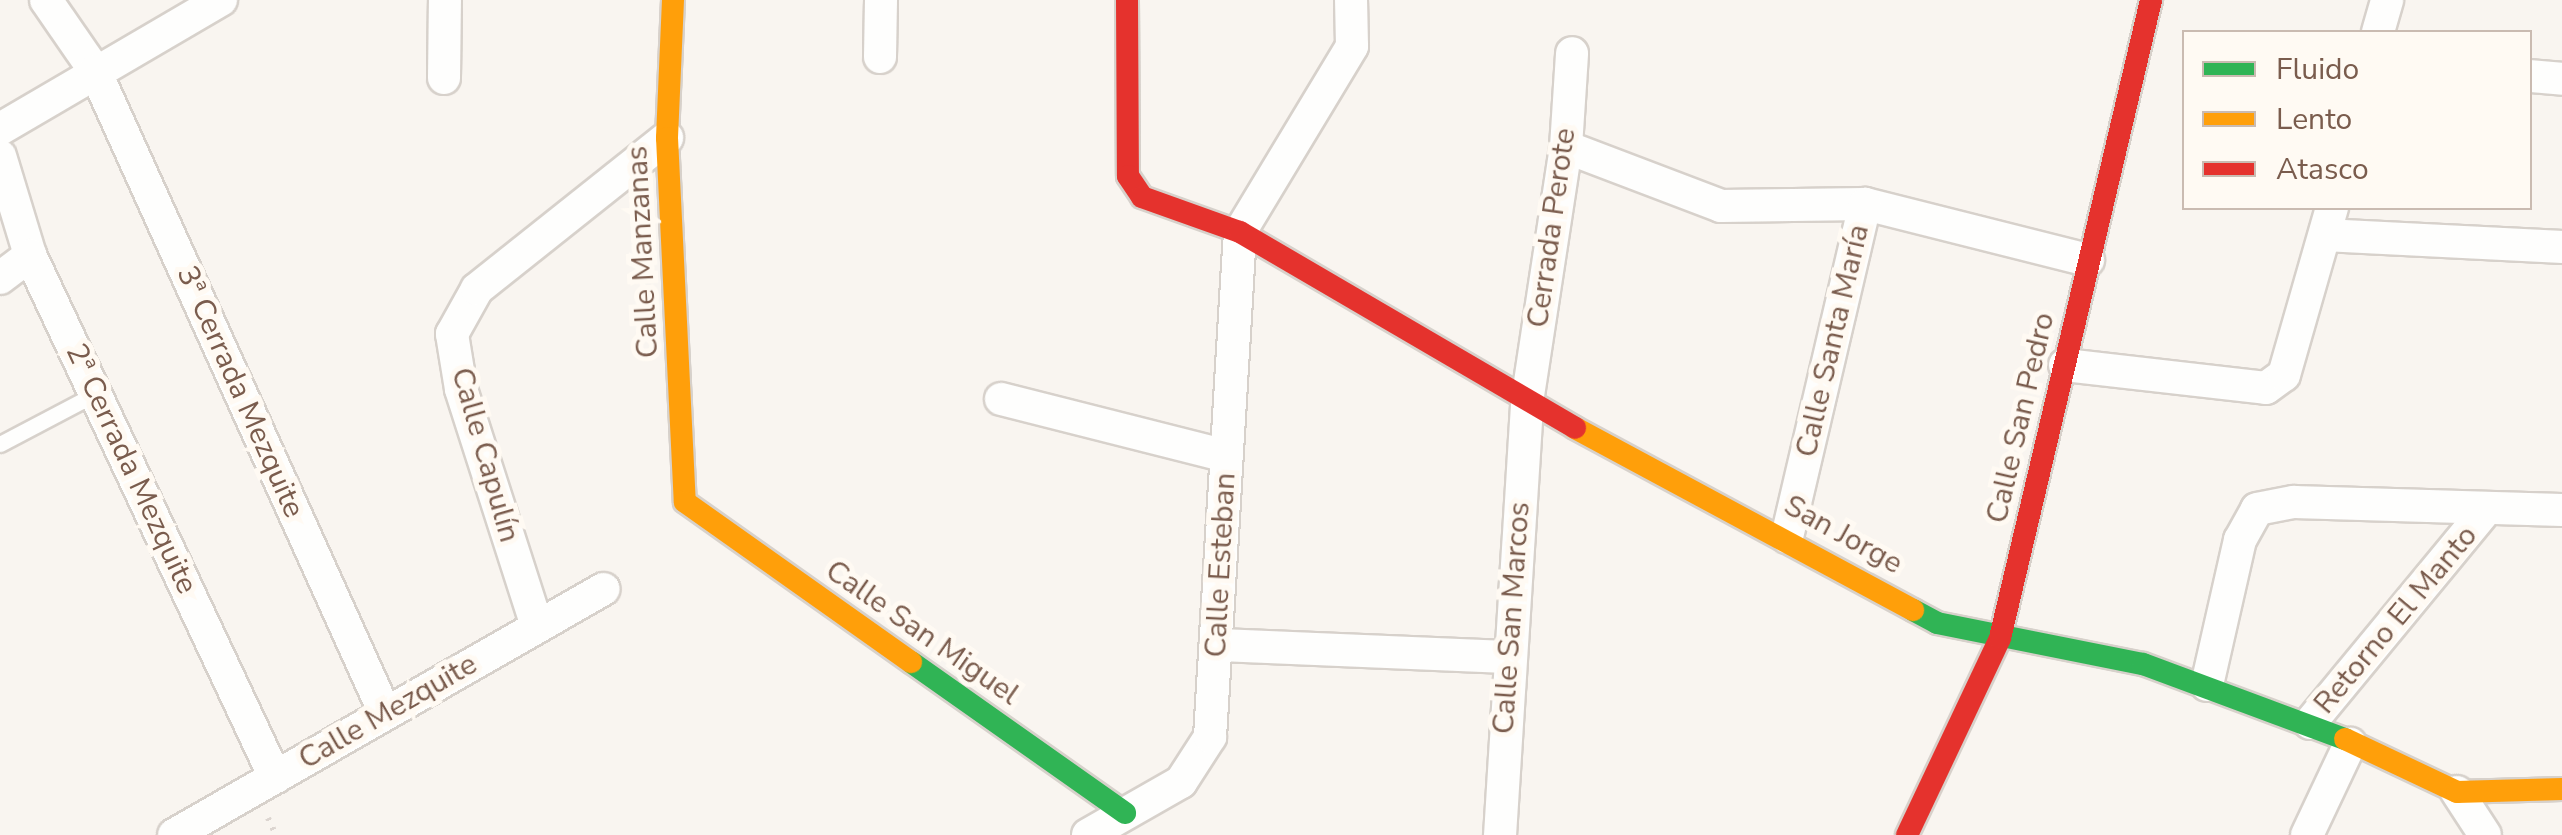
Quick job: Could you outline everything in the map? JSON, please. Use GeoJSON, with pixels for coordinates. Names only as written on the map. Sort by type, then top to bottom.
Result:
{"type":"FeatureCollection","features":[{"type":"Feature","properties":{"kind":"street","name":"3ª Cerrada Mezquite"},"geometry":{"type":"LineString","coordinates":[[46,0],[96,71],[385,714]]}},
{"type":"Feature","properties":{"kind":"street"},"geometry":{"type":"LineString","coordinates":[[0,128],[221,0]]}},
{"type":"Feature","properties":{"kind":"street"},"geometry":{"type":"LineString","coordinates":[[444,78],[445,0]]}},
{"type":"Feature","properties":{"kind":"street","name":"Calle Manzanas"},"geometry":{"type":"LineString","coordinates":[[673,0],[668,138],[685,502]]}},
{"type":"Feature","properties":{"kind":"street"},"geometry":{"type":"LineString","coordinates":[[880,57],[882,0]]}},
{"type":"Feature","properties":{"kind":"street","name":"San Jorge"},"geometry":{"type":"LineString","coordinates":[[1127,0],[1128,176],[1142,197],[1240,232],[1526,402],[1787,537],[1937,623],[2143,664],[2208,685],[2310,723],[2457,792]]}},
{"type":"Feature","properties":{"kind":"street"},"geometry":{"type":"LineString","coordinates":[[1240,232],[1352,46],[1351,0]]}},
{"type":"Feature","properties":{"kind":"street"},"geometry":{"type":"LineString","coordinates":[[2378,30],[2386,0]]}},
{"type":"Feature","properties":{"kind":"street","name":"Calle San Pedro"},"geometry":{"type":"LineString","coordinates":[[1907,835],[2000,638],[2088,260],[2142,2]]}},
{"type":"Feature","properties":{"kind":"street","name":"Cerrada Perote"},"geometry":{"type":"LineString","coordinates":[[1526,402],[1566,147],[1572,52]]}},
{"type":"Feature","properties":{"kind":"street"},"geometry":{"type":"LineString","coordinates":[[2532,76],[2562,80]]}},
{"type":"Feature","properties":{"kind":"street","name":"Calle Capulín"},"geometry":{"type":"LineString","coordinates":[[537,626],[461,389],[452,334],[477,288],[668,138]]}},
{"type":"Feature","properties":{"kind":"street"},"geometry":{"type":"LineString","coordinates":[[1566,147],[1720,206],[1865,204],[2088,260]]}},
{"type":"Feature","properties":{"kind":"street","name":"2ª Cerrada Mezquite"},"geometry":{"type":"LineString","coordinates":[[0,156],[30,255],[276,777]]}},
{"type":"Feature","properties":{"kind":"street","name":"Calle Santa María"},"geometry":{"type":"LineString","coordinates":[[1787,537],[1865,204]]}},
{"type":"Feature","properties":{"kind":"street"},"geometry":{"type":"LineString","coordinates":[[2064,365],[2266,388],[2284,375],[2329,221],[2562,246]]}},
{"type":"Feature","properties":{"kind":"street","name":"Calle Esteban"},"geometry":{"type":"LineString","coordinates":[[1088,835],[1181,782],[1198,763],[1210,737],[1240,232]]}},
{"type":"Feature","properties":{"kind":"street"},"geometry":{"type":"LineString","coordinates":[[0,278],[30,255]]}},
{"type":"Feature","properties":{"kind":"street"},"geometry":{"type":"LineString","coordinates":[[1001,399],[1226,456]]}},
{"type":"Feature","properties":{"kind":"street","name":"Calle San Marcos"},"geometry":{"type":"LineString","coordinates":[[1500,835],[1526,402]]}},
{"type":"Feature","properties":{"kind":"street","name":"Calle San Miguel"},"geometry":{"type":"LineString","coordinates":[[685,502],[1125,813]]}},
{"type":"Feature","properties":{"kind":"street","name":"Retorno El Manto"},"geometry":{"type":"LineString","coordinates":[[2208,685],[2240,540],[2256,509],[2294,502],[2485,511]]}},
{"type":"Feature","properties":{"kind":"street"},"geometry":{"type":"LineString","coordinates":[[2485,511],[2562,510]]}},
{"type":"Feature","properties":{"kind":"street","name":"Retorno El Manto"},"geometry":{"type":"LineString","coordinates":[[2310,723],[2485,511]]}},
{"type":"Feature","properties":{"kind":"street","name":"Calle Mezquite"},"geometry":{"type":"LineString","coordinates":[[174,835],[602,589]]}},
{"type":"Feature","properties":{"kind":"street"},"geometry":{"type":"LineString","coordinates":[[1218,646],[1509,657]]}},
{"type":"Feature","properties":{"kind":"street"},"geometry":{"type":"LineString","coordinates":[[2307,835],[2350,744]]}},
{"type":"Feature","properties":{"kind":"street"},"geometry":{"type":"LineString","coordinates":[[2457,792],[2562,790]]}},
{"type":"Feature","properties":{"kind":"street"},"geometry":{"type":"LineString","coordinates":[[2457,792],[2485,835]]}},
{"type":"Feature","properties":{"kind":"lane"},"geometry":{"type":"LineString","coordinates":[[0,444],[96,394]]}},
{"type":"Feature","properties":{"kind":"traffic: fast"},"geometry":{"type":"LineString","coordinates":[[1913,610],[1937,623],[2143,664],[2345,739]]}},
{"type":"Feature","properties":{"kind":"traffic: fast"},"geometry":{"type":"LineString","coordinates":[[911,662],[1125,813]]}},
{"type":"Feature","properties":{"kind":"traffic: slow"},"geometry":{"type":"LineString","coordinates":[[673,0],[667,138],[685,502],[911,662]]}},
{"type":"Feature","properties":{"kind":"traffic: slow"},"geometry":{"type":"LineString","coordinates":[[1575,428],[1913,610]]}},
{"type":"Feature","properties":{"kind":"traffic: slow"},"geometry":{"type":"LineString","coordinates":[[2345,739],[2457,792],[2562,789]]}},
{"type":"Feature","properties":{"kind":"traffic: jam"},"geometry":{"type":"LineString","coordinates":[[1127,0],[1128,176],[1142,197],[1240,232],[1575,428]]}},
{"type":"Feature","properties":{"kind":"traffic: jam"},"geometry":{"type":"LineString","coordinates":[[1907,835],[2000,638],[2151,0]]}}]}
